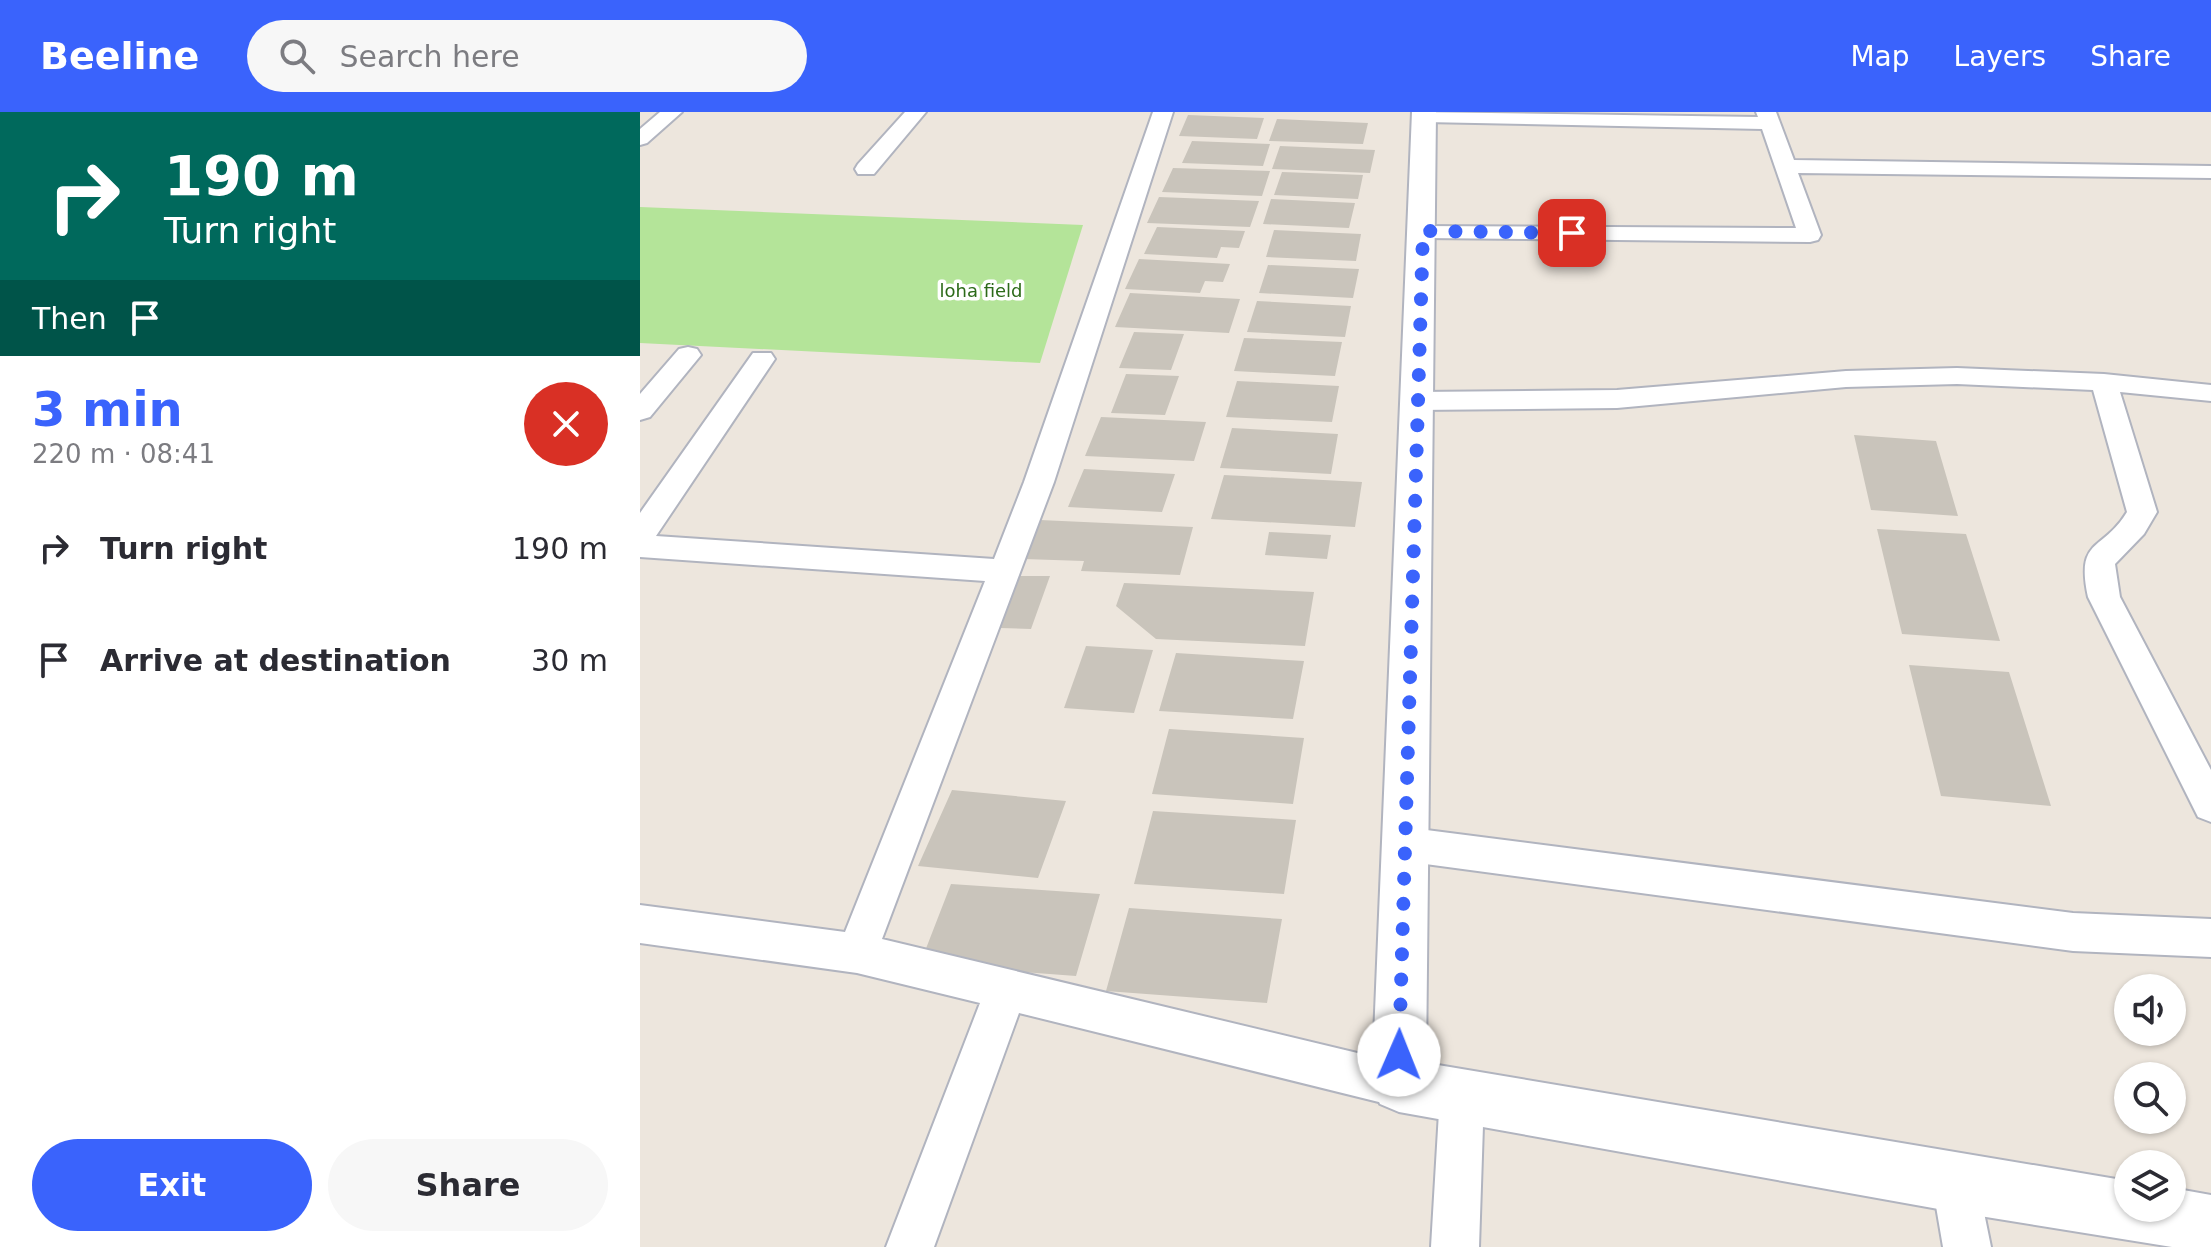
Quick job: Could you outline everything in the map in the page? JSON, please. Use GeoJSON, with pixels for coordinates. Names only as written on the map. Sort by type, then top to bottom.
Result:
{"type":"FeatureCollection","features":[{"type":"Feature","properties":{"kind":"street"},"geometry":{"type":"LineString","coordinates":[[640,139],[672,112]]}},
{"type":"Feature","properties":{"kind":"street"},"geometry":{"type":"LineString","coordinates":[[866,169],[916,112]]}},
{"type":"Feature","properties":{"kind":"street"},"geometry":{"type":"LineString","coordinates":[[857,953],[1006,571],[1163,112]]}},
{"type":"Feature","properties":{"kind":"street"},"geometry":{"type":"LineString","coordinates":[[1399,1085],[1424,114],[1768,117],[1810,235],[1423,231]]}},
{"type":"Feature","properties":{"kind":"street"},"geometry":{"type":"LineString","coordinates":[[1785,166],[2211,172]]}},
{"type":"Feature","properties":{"kind":"street"},"geometry":{"type":"LineString","coordinates":[[640,411],[688,355]]}},
{"type":"Feature","properties":{"kind":"street"},"geometry":{"type":"LineString","coordinates":[[640,536],[762,359]]}},
{"type":"Feature","properties":{"kind":"street"},"geometry":{"type":"LineString","coordinates":[[1417,401],[1617,399],[1846,379],[1925,377],[2104,382],[2211,393]]}},
{"type":"Feature","properties":{"kind":"street"},"geometry":{"type":"LineString","coordinates":[[2104,382],[2142,512],[2135,527],[2100,556],[2096,569],[2104,597],[2211,806]]}},
{"type":"Feature","properties":{"kind":"street"},"geometry":{"type":"LineString","coordinates":[[640,546],[1006,571]]}},
{"type":"Feature","properties":{"kind":"street"},"geometry":{"type":"LineString","coordinates":[[1403,844],[2073,932],[2211,938]]}},
{"type":"Feature","properties":{"kind":"street"},"geometry":{"type":"LineString","coordinates":[[640,924],[857,953],[1399,1085],[1955,1183],[2211,1224]]}},
{"type":"Feature","properties":{"kind":"street"},"geometry":{"type":"LineString","coordinates":[[910,1247],[1006,990]]}},
{"type":"Feature","properties":{"kind":"street"},"geometry":{"type":"LineString","coordinates":[[1455,1247],[1462,1095]]}},
{"type":"Feature","properties":{"kind":"street"},"geometry":{"type":"LineString","coordinates":[[1955,1183],[1967,1247]]}},
{"type":"Feature","properties":{"kind":"green space","name":"loha field"},"geometry":{"type":"Polygon","coordinates":[[[640,207],[1083,225],[1040,363],[640,343],[640,207]]]}},
{"type":"Feature","properties":{"kind":"building"},"geometry":{"type":"Polygon","coordinates":[[[1188,115],[1264,118],[1257,139],[1179,136],[1188,115]]]}},
{"type":"Feature","properties":{"kind":"building"},"geometry":{"type":"Polygon","coordinates":[[[1277,119],[1368,123],[1363,144],[1269,141],[1277,119]]]}},
{"type":"Feature","properties":{"kind":"building"},"geometry":{"type":"Polygon","coordinates":[[[1192,141],[1270,144],[1263,166],[1182,163],[1192,141]]]}},
{"type":"Feature","properties":{"kind":"building"},"geometry":{"type":"Polygon","coordinates":[[[1280,146],[1375,150],[1370,173],[1272,169],[1280,146]]]}},
{"type":"Feature","properties":{"kind":"building"},"geometry":{"type":"Polygon","coordinates":[[[1173,168],[1270,171],[1262,196],[1162,192],[1173,168]]]}},
{"type":"Feature","properties":{"kind":"building"},"geometry":{"type":"Polygon","coordinates":[[[1282,172],[1363,175],[1358,199],[1274,195],[1282,172]]]}},
{"type":"Feature","properties":{"kind":"building"},"geometry":{"type":"Polygon","coordinates":[[[1159,197],[1259,201],[1250,227],[1147,223],[1159,197]]]}},
{"type":"Feature","properties":{"kind":"building"},"geometry":{"type":"Polygon","coordinates":[[[1271,199],[1355,203],[1349,228],[1263,224],[1271,199]]]}},
{"type":"Feature","properties":{"kind":"building"},"geometry":{"type":"Polygon","coordinates":[[[1157,227],[1245,231],[1239,248],[1221,247],[1217,258],[1144,254],[1157,227]]]}},
{"type":"Feature","properties":{"kind":"building"},"geometry":{"type":"Polygon","coordinates":[[[1274,230],[1361,234],[1356,261],[1266,257],[1274,230]]]}},
{"type":"Feature","properties":{"kind":"building"},"geometry":{"type":"Polygon","coordinates":[[[1139,259],[1230,264],[1223,282],[1205,281],[1200,293],[1125,289],[1139,259]]]}},
{"type":"Feature","properties":{"kind":"building"},"geometry":{"type":"Polygon","coordinates":[[[1268,265],[1359,269],[1353,298],[1259,293],[1268,265]]]}},
{"type":"Feature","properties":{"kind":"building"},"geometry":{"type":"Polygon","coordinates":[[[1130,293],[1240,299],[1229,333],[1115,327],[1130,293]]]}},
{"type":"Feature","properties":{"kind":"building"},"geometry":{"type":"Polygon","coordinates":[[[1257,301],[1351,306],[1345,337],[1247,332],[1257,301]]]}},
{"type":"Feature","properties":{"kind":"building"},"geometry":{"type":"Polygon","coordinates":[[[1134,332],[1184,334],[1171,370],[1119,368],[1134,332]]]}},
{"type":"Feature","properties":{"kind":"building"},"geometry":{"type":"Polygon","coordinates":[[[1244,338],[1342,342],[1335,376],[1234,371],[1244,338]]]}},
{"type":"Feature","properties":{"kind":"building"},"geometry":{"type":"Polygon","coordinates":[[[1126,374],[1179,376],[1165,415],[1111,413],[1126,374]]]}},
{"type":"Feature","properties":{"kind":"building"},"geometry":{"type":"Polygon","coordinates":[[[1237,381],[1339,386],[1332,422],[1226,417],[1237,381]]]}},
{"type":"Feature","properties":{"kind":"building"},"geometry":{"type":"Polygon","coordinates":[[[1101,417],[1206,422],[1194,461],[1085,456],[1101,417]]]}},
{"type":"Feature","properties":{"kind":"building"},"geometry":{"type":"Polygon","coordinates":[[[1232,428],[1338,434],[1331,474],[1220,468],[1232,428]]]}},
{"type":"Feature","properties":{"kind":"building"},"geometry":{"type":"Polygon","coordinates":[[[1854,435],[1936,441],[1958,516],[1871,510],[1854,435]]]}},
{"type":"Feature","properties":{"kind":"building"},"geometry":{"type":"Polygon","coordinates":[[[1084,469],[1175,474],[1162,512],[1068,507],[1084,469]]]}},
{"type":"Feature","properties":{"kind":"building"},"geometry":{"type":"Polygon","coordinates":[[[1224,475],[1362,482],[1355,527],[1211,519],[1224,475]]]}},
{"type":"Feature","properties":{"kind":"building"},"geometry":{"type":"Polygon","coordinates":[[[1040,520],[1193,527],[1180,575],[1081,571],[1084,561],[1024,559],[1040,520]]]}},
{"type":"Feature","properties":{"kind":"building"},"geometry":{"type":"Polygon","coordinates":[[[1877,529],[1966,534],[2000,641],[1902,634],[1877,529]]]}},
{"type":"Feature","properties":{"kind":"building"},"geometry":{"type":"Polygon","coordinates":[[[1269,532],[1331,535],[1327,559],[1265,555],[1269,532]]]}},
{"type":"Feature","properties":{"kind":"building"},"geometry":{"type":"Polygon","coordinates":[[[1020,576],[1050,576],[1031,629],[1000,628],[1020,576]]]}},
{"type":"Feature","properties":{"kind":"building"},"geometry":{"type":"Polygon","coordinates":[[[1124,583],[1314,592],[1305,646],[1156,639],[1116,606],[1124,583]]]}},
{"type":"Feature","properties":{"kind":"building"},"geometry":{"type":"Polygon","coordinates":[[[1086,646],[1153,650],[1134,713],[1064,708],[1086,646]]]}},
{"type":"Feature","properties":{"kind":"building"},"geometry":{"type":"Polygon","coordinates":[[[1176,653],[1304,661],[1293,719],[1159,711],[1176,653]]]}},
{"type":"Feature","properties":{"kind":"building"},"geometry":{"type":"Polygon","coordinates":[[[1909,665],[2009,672],[2051,806],[1941,796],[1909,665]]]}},
{"type":"Feature","properties":{"kind":"building"},"geometry":{"type":"Polygon","coordinates":[[[1169,729],[1304,738],[1293,804],[1152,794],[1169,729]]]}},
{"type":"Feature","properties":{"kind":"building"},"geometry":{"type":"Polygon","coordinates":[[[952,790],[1066,801],[1038,878],[918,866],[952,790]]]}},
{"type":"Feature","properties":{"kind":"building"},"geometry":{"type":"Polygon","coordinates":[[[1153,811],[1296,820],[1284,894],[1134,884],[1153,811]]]}},
{"type":"Feature","properties":{"kind":"building"},"geometry":{"type":"Polygon","coordinates":[[[951,884],[1100,894],[1076,976],[920,964],[951,884]]]}},
{"type":"Feature","properties":{"kind":"building"},"geometry":{"type":"Polygon","coordinates":[[[1129,908],[1282,919],[1267,1003],[1106,991],[1129,908]]]}},
{"type":"Feature","properties":{"kind":"route"},"geometry":{"type":"LineString","coordinates":[[1399,1055],[1423,231],[1572,233]]}}]}
